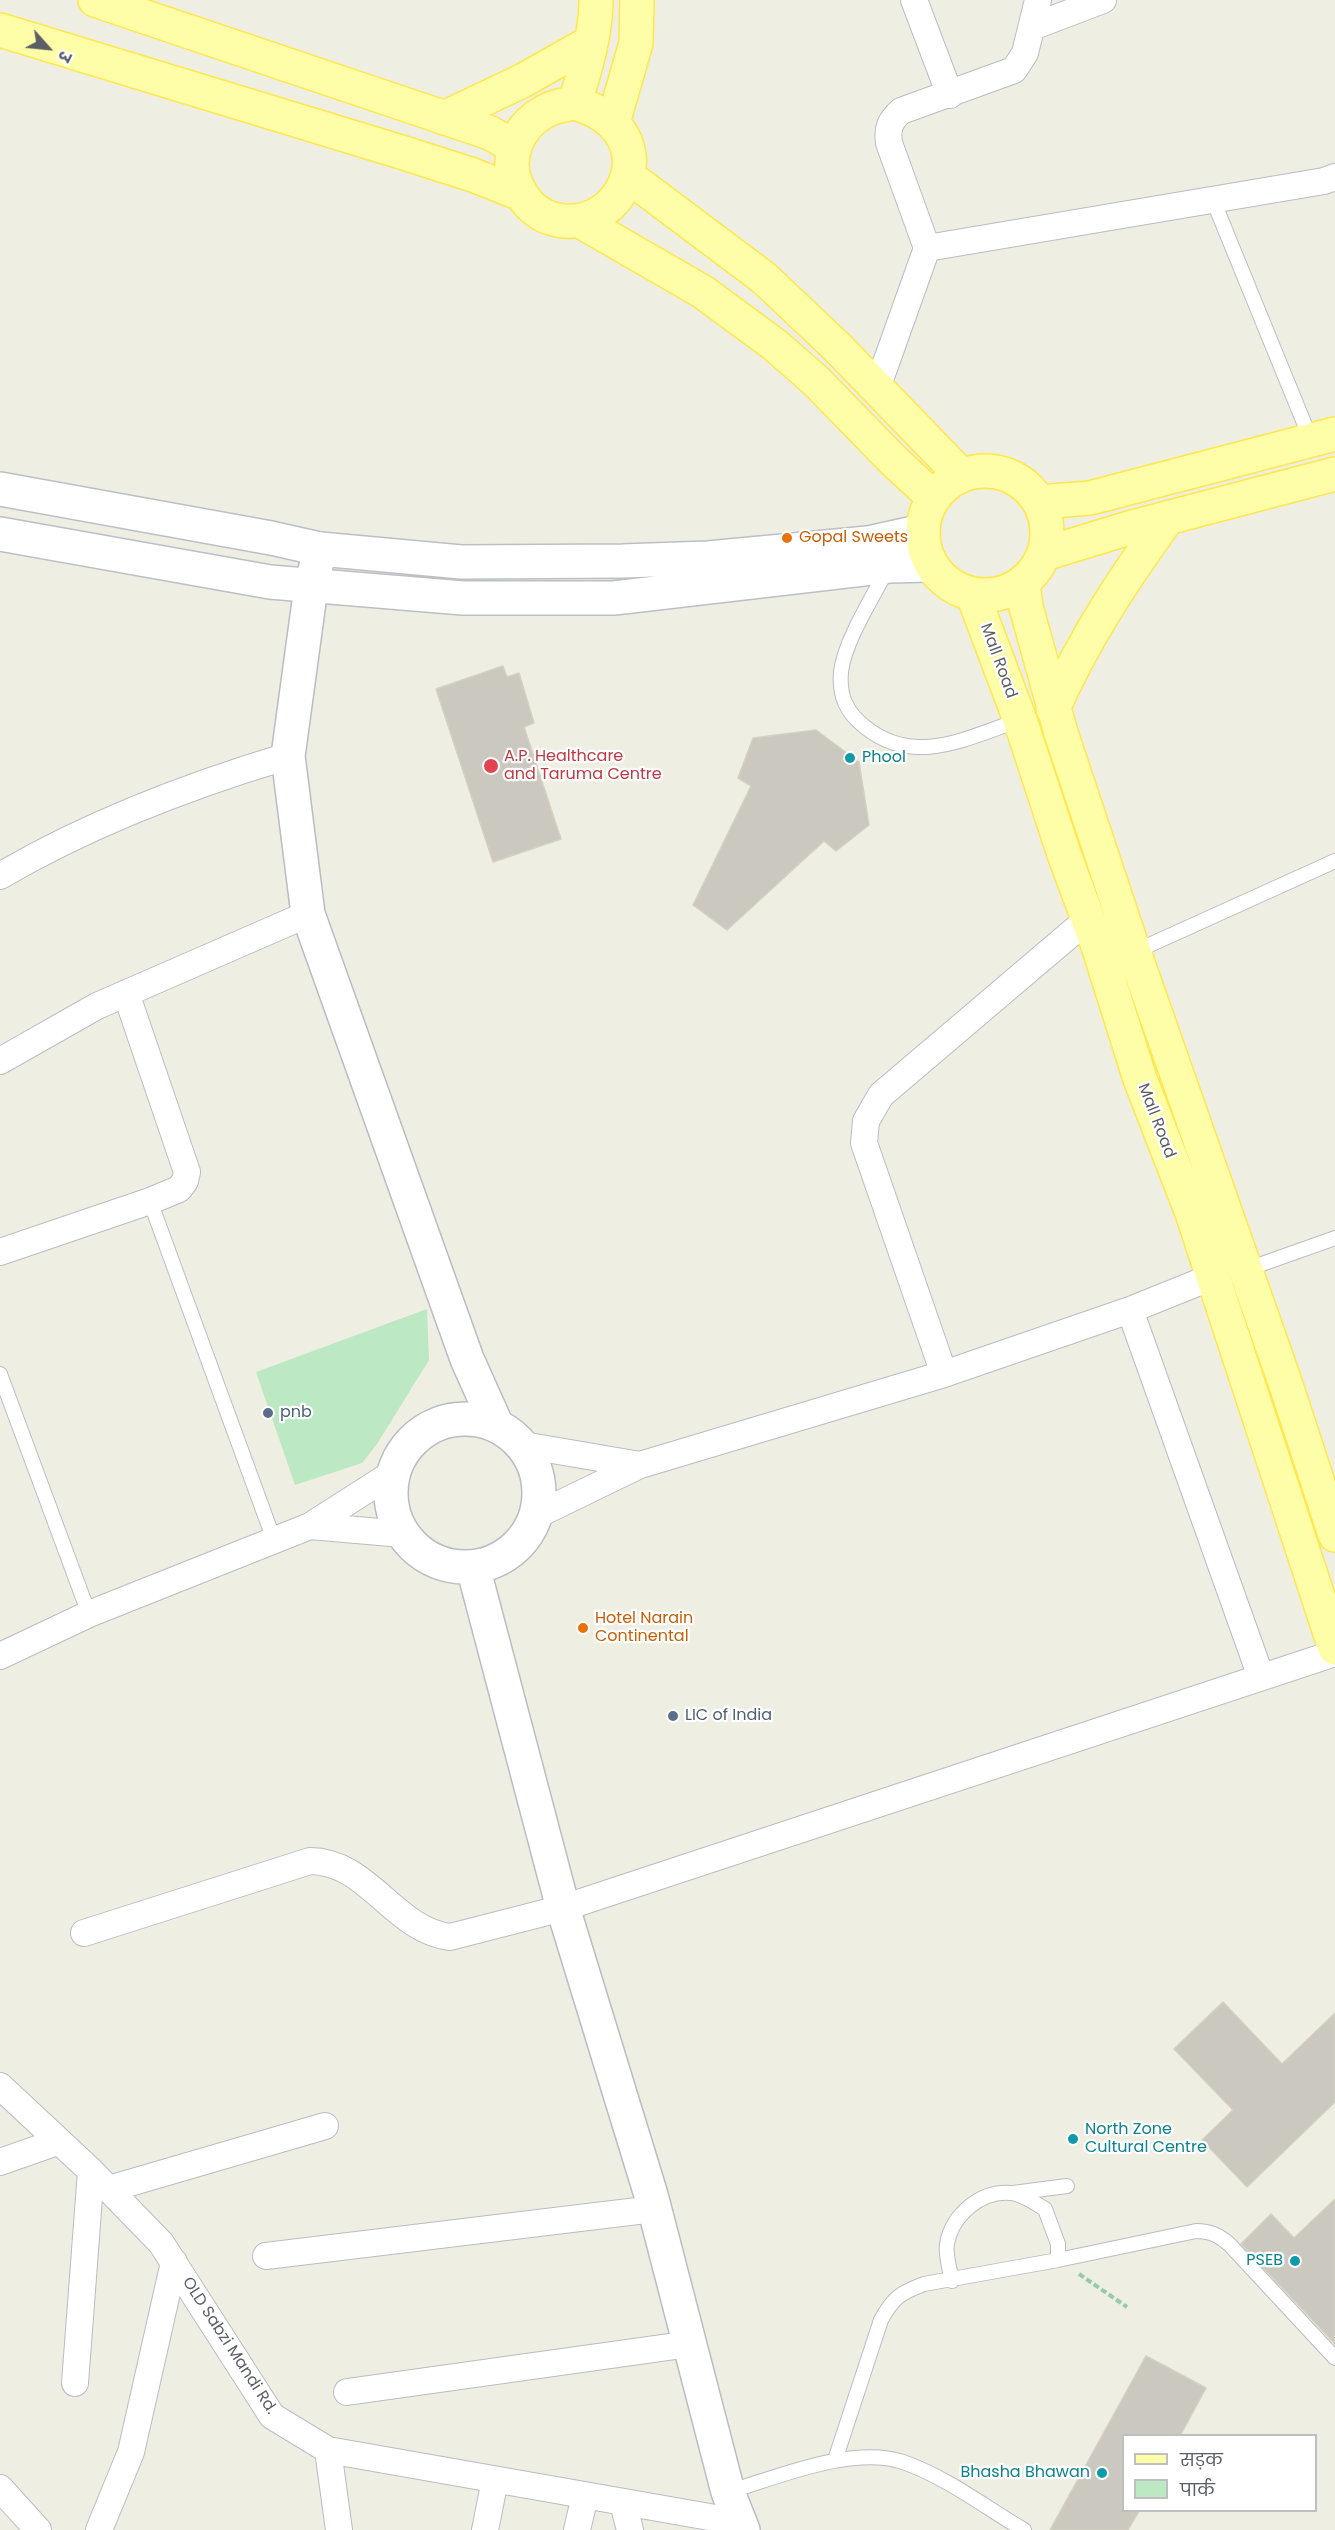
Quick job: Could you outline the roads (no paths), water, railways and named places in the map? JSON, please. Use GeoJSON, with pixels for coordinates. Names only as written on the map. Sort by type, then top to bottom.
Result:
{"type":"FeatureCollection","features":[{"type":"Feature","properties":{"kind":"main road"},"geometry":{"type":"LineString","coordinates":[[95,0],[490,133],[515,147]]}},
{"type":"Feature","properties":{"kind":"main road"},"geometry":{"type":"LineString","coordinates":[[575,103],[591,42],[596,0]]}},
{"type":"Feature","properties":{"kind":"main road"},"geometry":{"type":"LineString","coordinates":[[613,123],[636,43],[637,0]]}},
{"type":"Feature","properties":{"kind":"main road"},"geometry":{"type":"LineString","coordinates":[[0,30],[401,152],[473,175],[521,194]]}},
{"type":"Feature","properties":{"kind":"main road"},"geometry":{"type":"LineString","coordinates":[[444,118],[522,81],[591,42]]}},
{"type":"Feature","properties":{"kind":"main road"},"geometry":{"type":"LineString","coordinates":[[575,103],[602,113],[622,134],[628,148],[628,176],[616,201],[594,218],[567,222],[540,214],[521,194],[515,181],[513,168],[515,147],[525,128],[546,110],[575,103]]}},
{"type":"Feature","properties":{"kind":"main road"},"geometry":{"type":"LineString","coordinates":[[628,176],[764,278],[877,388],[961,475]]}},
{"type":"Feature","properties":{"kind":"main road"},"geometry":{"type":"LineString","coordinates":[[580,221],[703,292],[775,345],[816,381],[894,461],[933,497]]}},
{"type":"Feature","properties":{"kind":"main road"},"geometry":{"type":"LineString","coordinates":[[1039,502],[1090,498],[1323,437]]}},
{"type":"Feature","properties":{"kind":"main road"},"geometry":{"type":"LineString","coordinates":[[978,471],[996,471],[1013,477],[1028,488],[1039,502],[1046,518],[1047,536],[1044,554],[1036,570],[1023,583],[999,594],[973,595],[956,590],[930,565],[924,549],[922,531],[925,513],[933,497],[946,484],[961,475],[978,471]]}},
{"type":"Feature","properties":{"kind":"main road"},"geometry":{"type":"LineString","coordinates":[[1044,554],[1335,474]]}},
{"type":"Feature","properties":{"kind":"main road"},"geometry":{"type":"LineString","coordinates":[[1053,709],[1070,671],[1106,606],[1167,519]]}},
{"type":"Feature","properties":{"kind":"main road","name":"Mall Road"},"geometry":{"type":"LineString","coordinates":[[1023,583],[1026,607],[1053,709],[1134,952],[1335,1535]]}},
{"type":"Feature","properties":{"kind":"main road","name":"Mall Road"},"geometry":{"type":"LineString","coordinates":[[973,595],[1020,720],[1089,920],[1140,1079],[1192,1213],[1335,1648]]}},
{"type":"Feature","properties":{"kind":"street"},"geometry":{"type":"LineString","coordinates":[[636,43],[655,0]]}},
{"type":"Feature","properties":{"kind":"street"},"geometry":{"type":"LineString","coordinates":[[914,0],[950,94]]}},
{"type":"Feature","properties":{"kind":"street"},"geometry":{"type":"LineString","coordinates":[[877,388],[927,248],[889,143],[887,130],[893,119],[902,111],[1014,70],[1025,53],[1038,0]]}},
{"type":"Feature","properties":{"kind":"street"},"geometry":{"type":"LineString","coordinates":[[1032,27],[1103,0]]}},
{"type":"Feature","properties":{"kind":"street"},"geometry":{"type":"LineString","coordinates":[[927,248],[1324,181],[1335,177]]}},
{"type":"Feature","properties":{"kind":"street"},"geometry":{"type":"LineString","coordinates":[[0,489],[320,549],[460,562],[708,558],[868,543],[922,531]]}},
{"type":"Feature","properties":{"kind":"street"},"geometry":{"type":"LineString","coordinates":[[0,534],[270,582],[463,598],[614,598],[889,566],[930,565]]}},
{"type":"Feature","properties":{"kind":"street"},"geometry":{"type":"LineString","coordinates":[[320,549],[311,587],[288,756],[309,914],[467,1359],[510,1435],[536,1467],[540,1489],[537,1515],[520,1543],[500,1559],[473,1567],[447,1566],[421,1553],[403,1534],[393,1513],[391,1487],[393,1473],[404,1450],[427,1429],[458,1418],[484,1420],[510,1435],[640,1465]]}},
{"type":"Feature","properties":{"kind":"street"},"geometry":{"type":"LineString","coordinates":[[0,876],[38,853],[90,828],[211,780],[288,756]]}},
{"type":"Feature","properties":{"kind":"street"},"geometry":{"type":"LineString","coordinates":[[0,1061],[97,1006],[309,914]]}},
{"type":"Feature","properties":{"kind":"street"},"geometry":{"type":"LineString","coordinates":[[944,1374],[864,1143],[866,1121],[881,1095],[1089,920]]}},
{"type":"Feature","properties":{"kind":"street"},"geometry":{"type":"LineString","coordinates":[[0,1252],[150,1201],[179,1189],[185,1180],[187,1172],[126,993]]}},
{"type":"Feature","properties":{"kind":"street"},"geometry":{"type":"LineString","coordinates":[[537,1515],[640,1465],[944,1374],[1130,1310],[1212,1277]]}},
{"type":"Feature","properties":{"kind":"street"},"geometry":{"type":"LineString","coordinates":[[1130,1310],[1261,1677]]}},
{"type":"Feature","properties":{"kind":"street"},"geometry":{"type":"LineString","coordinates":[[458,1418],[467,1359]]}},
{"type":"Feature","properties":{"kind":"street"},"geometry":{"type":"LineString","coordinates":[[0,1656],[89,1614],[310,1526],[393,1473]]}},
{"type":"Feature","properties":{"kind":"street"},"geometry":{"type":"LineString","coordinates":[[310,1526],[403,1534]]}},
{"type":"Feature","properties":{"kind":"street"},"geometry":{"type":"LineString","coordinates":[[473,1567],[563,1908],[654,2209],[737,2515]]}},
{"type":"Feature","properties":{"kind":"street"},"geometry":{"type":"LineString","coordinates":[[84,1933],[310,1861],[326,1861],[341,1867],[365,1882],[417,1926],[436,1936],[450,1937],[563,1908],[1335,1653]]}},
{"type":"Feature","properties":{"kind":"street","name":"OLD Sabzi Mandi Rd."},"geometry":{"type":"LineString","coordinates":[[5,2097],[100,2180],[161,2243],[272,2416],[328,2450],[623,2503],[737,2515]]}},
{"type":"Feature","properties":{"kind":"street"},"geometry":{"type":"LineString","coordinates":[[75,2383],[100,2180],[325,2126]]}},
{"type":"Feature","properties":{"kind":"street"},"geometry":{"type":"LineString","coordinates":[[0,2162],[57,2142]]}},
{"type":"Feature","properties":{"kind":"street"},"geometry":{"type":"LineString","coordinates":[[266,2256],[654,2209]]}},
{"type":"Feature","properties":{"kind":"street"},"geometry":{"type":"LineString","coordinates":[[99,2530],[131,2452],[174,2262]]}},
{"type":"Feature","properties":{"kind":"street"},"geometry":{"type":"LineString","coordinates":[[347,2392],[690,2344]]}},
{"type":"Feature","properties":{"kind":"street"},"geometry":{"type":"LineString","coordinates":[[328,2450],[339,2530]]}},
{"type":"Feature","properties":{"kind":"street"},"geometry":{"type":"LineString","coordinates":[[485,2530],[495,2480]]}},
{"type":"Feature","properties":{"kind":"street"},"geometry":{"type":"LineString","coordinates":[[0,2488],[39,2530]]}},
{"type":"Feature","properties":{"kind":"street"},"geometry":{"type":"LineString","coordinates":[[577,2530],[585,2496]]}},
{"type":"Feature","properties":{"kind":"street"},"geometry":{"type":"LineString","coordinates":[[623,2503],[630,2530]]}},
{"type":"Feature","properties":{"kind":"lane"},"geometry":{"type":"LineString","coordinates":[[1214,200],[1323,437]]}},
{"type":"Feature","properties":{"kind":"lane"},"geometry":{"type":"LineString","coordinates":[[889,566],[846,653],[841,671],[841,693],[851,716],[888,742],[908,748],[945,745],[1020,720]]}},
{"type":"Feature","properties":{"kind":"lane"},"geometry":{"type":"LineString","coordinates":[[1134,952],[1335,861]]}},
{"type":"Feature","properties":{"kind":"lane"},"geometry":{"type":"LineString","coordinates":[[150,1201],[274,1540]]}},
{"type":"Feature","properties":{"kind":"lane"},"geometry":{"type":"LineString","coordinates":[[1245,1270],[1335,1238]]}},
{"type":"Feature","properties":{"kind":"lane"},"geometry":{"type":"LineString","coordinates":[[0,1374],[89,1614]]}},
{"type":"Feature","properties":{"kind":"lane"},"geometry":{"type":"LineString","coordinates":[[952,2281],[946,2245],[964,2209],[983,2197],[1067,2186]]}},
{"type":"Feature","properties":{"kind":"lane"},"geometry":{"type":"LineString","coordinates":[[1011,2193],[1045,2209],[1058,2244],[1058,2260]]}},
{"type":"Feature","properties":{"kind":"lane"},"geometry":{"type":"LineString","coordinates":[[835,2460],[881,2320],[890,2303],[904,2291],[924,2284],[952,2281],[1058,2260],[1196,2230],[1208,2231],[1221,2237],[1230,2245],[1335,2358]]}},
{"type":"Feature","properties":{"kind":"lane"},"geometry":{"type":"LineString","coordinates":[[737,2515],[835,2460],[876,2458],[901,2462],[932,2475],[1024,2530]]}},
{"type":"Feature","properties":{"kind":"place","name":"Gopal Sweets"},"geometry":{"type":"Point","coordinates":[787,538]}},
{"type":"Feature","properties":{"kind":"place","name":"Phool"},"geometry":{"type":"Point","coordinates":[850,758]}},
{"type":"Feature","properties":{"kind":"place","name":"A.P. Healthcare and Taruma Centre"},"geometry":{"type":"Point","coordinates":[491,766]}},
{"type":"Feature","properties":{"kind":"place","name":"pnb"},"geometry":{"type":"Point","coordinates":[268,1413]}},
{"type":"Feature","properties":{"kind":"place","name":"Hotel Narain Continental"},"geometry":{"type":"Point","coordinates":[583,1628]}},
{"type":"Feature","properties":{"kind":"place","name":"LIC of India"},"geometry":{"type":"Point","coordinates":[673,1716]}},
{"type":"Feature","properties":{"kind":"place","name":"North Zone Cultural Centre"},"geometry":{"type":"Point","coordinates":[1073,2139]}},
{"type":"Feature","properties":{"kind":"place","name":"PSEB"},"geometry":{"type":"Point","coordinates":[1295,2261]}},
{"type":"Feature","properties":{"kind":"place","name":"Bhasha Bhawan"},"geometry":{"type":"Point","coordinates":[1102,2473]}}]}
